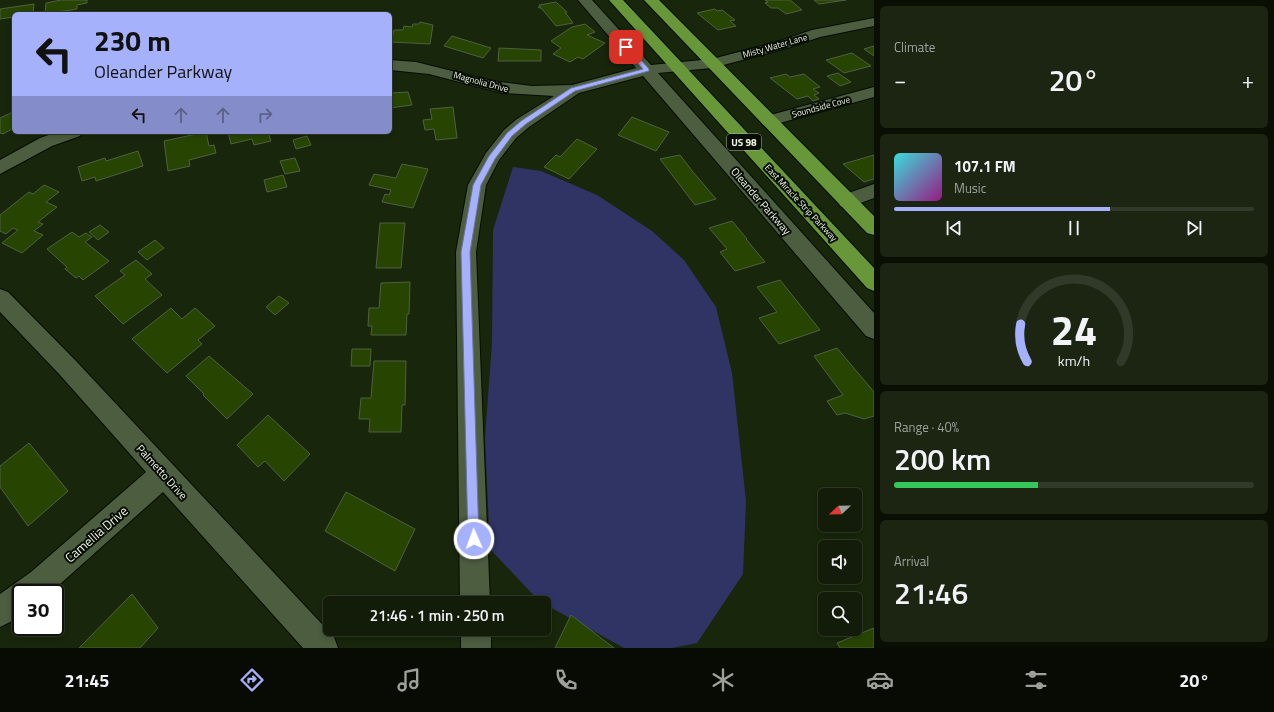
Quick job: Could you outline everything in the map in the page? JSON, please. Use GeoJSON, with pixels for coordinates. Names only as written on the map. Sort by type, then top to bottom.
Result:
{"type":"FeatureCollection","features":[{"type":"Feature","properties":{"kind":"highway","name":"East Miracle Strip Parkway"},"geometry":{"type":"LineString","coordinates":[[616,0],[874,282]]}},
{"type":"Feature","properties":{"kind":"highway","name":"US 98"},"geometry":{"type":"LineString","coordinates":[[651,0],[874,228]]}},
{"type":"Feature","properties":{"kind":"street","name":"Oleander Parkway"},"geometry":{"type":"LineString","coordinates":[[585,0],[874,329]]}},
{"type":"Feature","properties":{"kind":"street","name":"Misty Water Lane"},"geometry":{"type":"LineString","coordinates":[[573,90],[647,70],[712,63],[782,45],[817,33],[874,22]]}},
{"type":"Feature","properties":{"kind":"street","name":"Magnolia Drive"},"geometry":{"type":"LineString","coordinates":[[392,65],[407,65],[427,68],[492,86],[520,91],[573,90]]}},
{"type":"Feature","properties":{"kind":"street"},"geometry":{"type":"LineString","coordinates":[[476,596],[466,252],[477,185],[492,157],[510,134],[523,123],[573,90]]}},
{"type":"Feature","properties":{"kind":"street","name":"Soundside Cove"},"geometry":{"type":"LineString","coordinates":[[769,121],[874,92]]}},
{"type":"Feature","properties":{"kind":"street"},"geometry":{"type":"LineString","coordinates":[[0,168],[46,142],[68,134]]}},
{"type":"Feature","properties":{"kind":"street"},"geometry":{"type":"LineString","coordinates":[[847,201],[874,191]]}},
{"type":"Feature","properties":{"kind":"street","name":"Palmetto Drive"},"geometry":{"type":"LineString","coordinates":[[0,298],[68,368],[323,648]]}},
{"type":"Feature","properties":{"kind":"street","name":"Camellia Drive"},"geometry":{"type":"LineString","coordinates":[[38,584],[164,474]]}},
{"type":"Feature","properties":{"kind":"street"},"geometry":{"type":"LineString","coordinates":[[0,612],[12,603]]}},
{"type":"Feature","properties":{"kind":"street"},"geometry":{"type":"LineString","coordinates":[[476,636],[476,648]]}},
{"type":"Feature","properties":{"kind":"shaded area"},"geometry":{"type":"Polygon","coordinates":[[[513,167],[541,171],[597,195],[652,231],[684,260],[716,307],[732,373],[746,501],[743,574],[697,643],[672,648],[624,648],[551,608],[551,596],[534,596],[490,549],[485,438],[492,343],[493,230],[513,167]]]}},
{"type":"Feature","properties":{"kind":"building"},"geometry":{"type":"Polygon","coordinates":[[[61,0],[87,0],[87,3],[77,5],[77,9],[58,12],[45,12],[46,3],[61,0]]]}},
{"type":"Feature","properties":{"kind":"building"},"geometry":{"type":"Polygon","coordinates":[[[765,0],[790,0],[802,10],[786,14],[778,8],[771,8],[765,3],[768,2],[765,0]]]}},
{"type":"Feature","properties":{"kind":"building"},"geometry":{"type":"Polygon","coordinates":[[[814,0],[846,0],[819,4],[814,0]]]}},
{"type":"Feature","properties":{"kind":"building"},"geometry":{"type":"Polygon","coordinates":[[[556,2],[567,12],[565,12],[573,23],[556,26],[542,9],[538,7],[541,7],[539,5],[556,2]]]}},
{"type":"Feature","properties":{"kind":"building"},"geometry":{"type":"Polygon","coordinates":[[[34,4],[33,12],[12,12],[12,17],[0,19],[0,9],[34,4]]]}},
{"type":"Feature","properties":{"kind":"building"},"geometry":{"type":"Polygon","coordinates":[[[715,9],[717,11],[722,10],[735,20],[730,21],[736,26],[718,30],[697,13],[715,9]]]}},
{"type":"Feature","properties":{"kind":"building"},"geometry":{"type":"Polygon","coordinates":[[[420,22],[433,25],[430,44],[392,42],[394,30],[403,30],[404,26],[412,27],[413,24],[419,24],[420,22]]]}},
{"type":"Feature","properties":{"kind":"building"},"geometry":{"type":"Polygon","coordinates":[[[585,24],[595,32],[587,35],[605,43],[583,59],[578,57],[570,62],[553,54],[561,48],[551,41],[572,27],[585,24]]]}},
{"type":"Feature","properties":{"kind":"building"},"geometry":{"type":"Polygon","coordinates":[[[452,36],[491,48],[483,58],[444,46],[452,36]]]}},
{"type":"Feature","properties":{"kind":"building"},"geometry":{"type":"Polygon","coordinates":[[[874,46],[874,56],[864,49],[874,46]]]}},
{"type":"Feature","properties":{"kind":"building"},"geometry":{"type":"Polygon","coordinates":[[[499,48],[541,50],[541,61],[498,61],[499,48]]]}},
{"type":"Feature","properties":{"kind":"building"},"geometry":{"type":"Polygon","coordinates":[[[852,53],[871,66],[844,73],[826,60],[852,53]]]}},
{"type":"Feature","properties":{"kind":"building"},"geometry":{"type":"Polygon","coordinates":[[[838,73],[851,82],[840,86],[827,76],[838,73]]]}},
{"type":"Feature","properties":{"kind":"building"},"geometry":{"type":"Polygon","coordinates":[[[786,74],[790,77],[804,74],[820,87],[813,89],[819,93],[814,95],[819,99],[813,101],[808,96],[797,99],[770,78],[786,74]]]}},
{"type":"Feature","properties":{"kind":"building"},"geometry":{"type":"Polygon","coordinates":[[[408,92],[412,105],[392,108],[392,93],[408,92]]]}},
{"type":"Feature","properties":{"kind":"building"},"geometry":{"type":"Polygon","coordinates":[[[453,107],[457,138],[436,140],[434,129],[425,130],[423,120],[432,119],[430,109],[453,107]]]}},
{"type":"Feature","properties":{"kind":"building"},"geometry":{"type":"Polygon","coordinates":[[[12,112],[12,129],[3,134],[0,133],[0,118],[12,112]]]}},
{"type":"Feature","properties":{"kind":"building"},"geometry":{"type":"Polygon","coordinates":[[[632,117],[669,132],[656,151],[618,135],[632,117]]]}},
{"type":"Feature","properties":{"kind":"building"},"geometry":{"type":"Polygon","coordinates":[[[197,134],[206,134],[209,146],[214,145],[216,153],[189,160],[190,166],[168,171],[164,141],[197,134]]]}},
{"type":"Feature","properties":{"kind":"building"},"geometry":{"type":"Polygon","coordinates":[[[228,134],[273,134],[269,135],[271,141],[254,145],[252,139],[231,144],[228,134]]]}},
{"type":"Feature","properties":{"kind":"building"},"geometry":{"type":"Polygon","coordinates":[[[307,136],[311,145],[296,149],[293,140],[307,136]]]}},
{"type":"Feature","properties":{"kind":"building"},"geometry":{"type":"Polygon","coordinates":[[[577,139],[597,149],[569,179],[544,167],[556,155],[560,157],[577,139]]]}},
{"type":"Feature","properties":{"kind":"building"},"geometry":{"type":"Polygon","coordinates":[[[138,151],[143,166],[96,181],[95,177],[82,181],[78,167],[105,158],[106,161],[138,151]]]}},
{"type":"Feature","properties":{"kind":"building"},"geometry":{"type":"Polygon","coordinates":[[[680,155],[716,199],[695,205],[660,159],[680,155]]]}},
{"type":"Feature","properties":{"kind":"building"},"geometry":{"type":"Polygon","coordinates":[[[874,155],[874,179],[864,182],[843,164],[874,155]]]}},
{"type":"Feature","properties":{"kind":"building"},"geometry":{"type":"Polygon","coordinates":[[[295,158],[300,171],[285,174],[280,161],[295,158]]]}},
{"type":"Feature","properties":{"kind":"building"},"geometry":{"type":"Polygon","coordinates":[[[402,164],[428,169],[413,208],[382,202],[385,194],[389,195],[391,190],[369,185],[374,174],[396,178],[402,164]]]}},
{"type":"Feature","properties":{"kind":"building"},"geometry":{"type":"Polygon","coordinates":[[[283,175],[287,187],[267,192],[264,180],[283,175]]]}},
{"type":"Feature","properties":{"kind":"building"},"geometry":{"type":"Polygon","coordinates":[[[44,185],[59,192],[46,202],[57,207],[38,222],[43,224],[34,231],[43,235],[22,253],[2,243],[18,230],[13,228],[6,234],[0,231],[0,215],[29,192],[33,194],[44,185]]]}},
{"type":"Feature","properties":{"kind":"building"},"geometry":{"type":"Polygon","coordinates":[[[732,221],[765,262],[735,271],[720,252],[727,249],[709,228],[732,221]]]}},
{"type":"Feature","properties":{"kind":"building"},"geometry":{"type":"Polygon","coordinates":[[[380,223],[405,223],[401,268],[376,268],[380,223]]]}},
{"type":"Feature","properties":{"kind":"building"},"geometry":{"type":"Polygon","coordinates":[[[100,225],[109,232],[98,240],[89,232],[100,225]]]}},
{"type":"Feature","properties":{"kind":"building"},"geometry":{"type":"Polygon","coordinates":[[[72,232],[79,237],[86,233],[92,237],[85,242],[109,261],[83,280],[79,276],[76,278],[65,269],[67,267],[47,249],[72,232]]]}},
{"type":"Feature","properties":{"kind":"building"},"geometry":{"type":"Polygon","coordinates":[[[155,240],[164,248],[147,260],[138,252],[155,240]]]}},
{"type":"Feature","properties":{"kind":"building"},"geometry":{"type":"Polygon","coordinates":[[[136,260],[152,274],[145,279],[162,295],[123,324],[95,296],[125,275],[120,271],[136,260]]]}},
{"type":"Feature","properties":{"kind":"building"},"geometry":{"type":"Polygon","coordinates":[[[780,280],[820,330],[779,344],[759,318],[777,312],[757,287],[780,280]]]}},
{"type":"Feature","properties":{"kind":"building"},"geometry":{"type":"Polygon","coordinates":[[[410,282],[409,314],[407,314],[406,335],[371,335],[372,326],[368,326],[369,308],[379,308],[381,283],[410,282]]]}},
{"type":"Feature","properties":{"kind":"building"},"geometry":{"type":"Polygon","coordinates":[[[279,296],[289,303],[275,315],[266,307],[279,296]]]}},
{"type":"Feature","properties":{"kind":"building"},"geometry":{"type":"Polygon","coordinates":[[[171,308],[182,319],[195,308],[215,326],[198,340],[202,344],[167,373],[132,339],[171,308]]]}},
{"type":"Feature","properties":{"kind":"building"},"geometry":{"type":"Polygon","coordinates":[[[837,348],[874,392],[874,416],[864,419],[845,413],[837,415],[827,401],[843,395],[814,356],[837,348]]]}},
{"type":"Feature","properties":{"kind":"building"},"geometry":{"type":"Polygon","coordinates":[[[352,349],[371,349],[370,366],[351,366],[352,349]]]}},
{"type":"Feature","properties":{"kind":"building"},"geometry":{"type":"Polygon","coordinates":[[[209,356],[253,394],[227,419],[186,376],[209,356]]]}},
{"type":"Feature","properties":{"kind":"building"},"geometry":{"type":"Polygon","coordinates":[[[374,361],[406,361],[405,405],[402,405],[401,432],[369,432],[370,419],[359,419],[361,398],[371,398],[374,361]]]}},
{"type":"Feature","properties":{"kind":"building"},"geometry":{"type":"Polygon","coordinates":[[[268,415],[310,454],[284,481],[265,461],[258,467],[237,445],[268,415]]]}},
{"type":"Feature","properties":{"kind":"building"},"geometry":{"type":"Polygon","coordinates":[[[29,443],[68,491],[28,526],[0,487],[0,466],[29,443]]]}},
{"type":"Feature","properties":{"kind":"building"},"geometry":{"type":"Polygon","coordinates":[[[346,492],[415,529],[395,571],[325,531],[346,492]]]}},
{"type":"Feature","properties":{"kind":"building"},"geometry":{"type":"Polygon","coordinates":[[[132,594],[158,628],[140,648],[79,648],[132,594]]]}},
{"type":"Feature","properties":{"kind":"building"},"geometry":{"type":"Polygon","coordinates":[[[571,615],[614,648],[555,648],[571,615]]]}},
{"type":"Feature","properties":{"kind":"building"},"geometry":{"type":"Polygon","coordinates":[[[874,628],[874,648],[840,648],[837,643],[854,636],[862,636],[862,633],[874,628]]]}},
{"type":"Feature","properties":{"kind":"route"},"geometry":{"type":"LineString","coordinates":[[474,539],[466,252],[477,185],[492,157],[510,134],[523,123],[573,90],[647,70],[626,47]]}}]}
